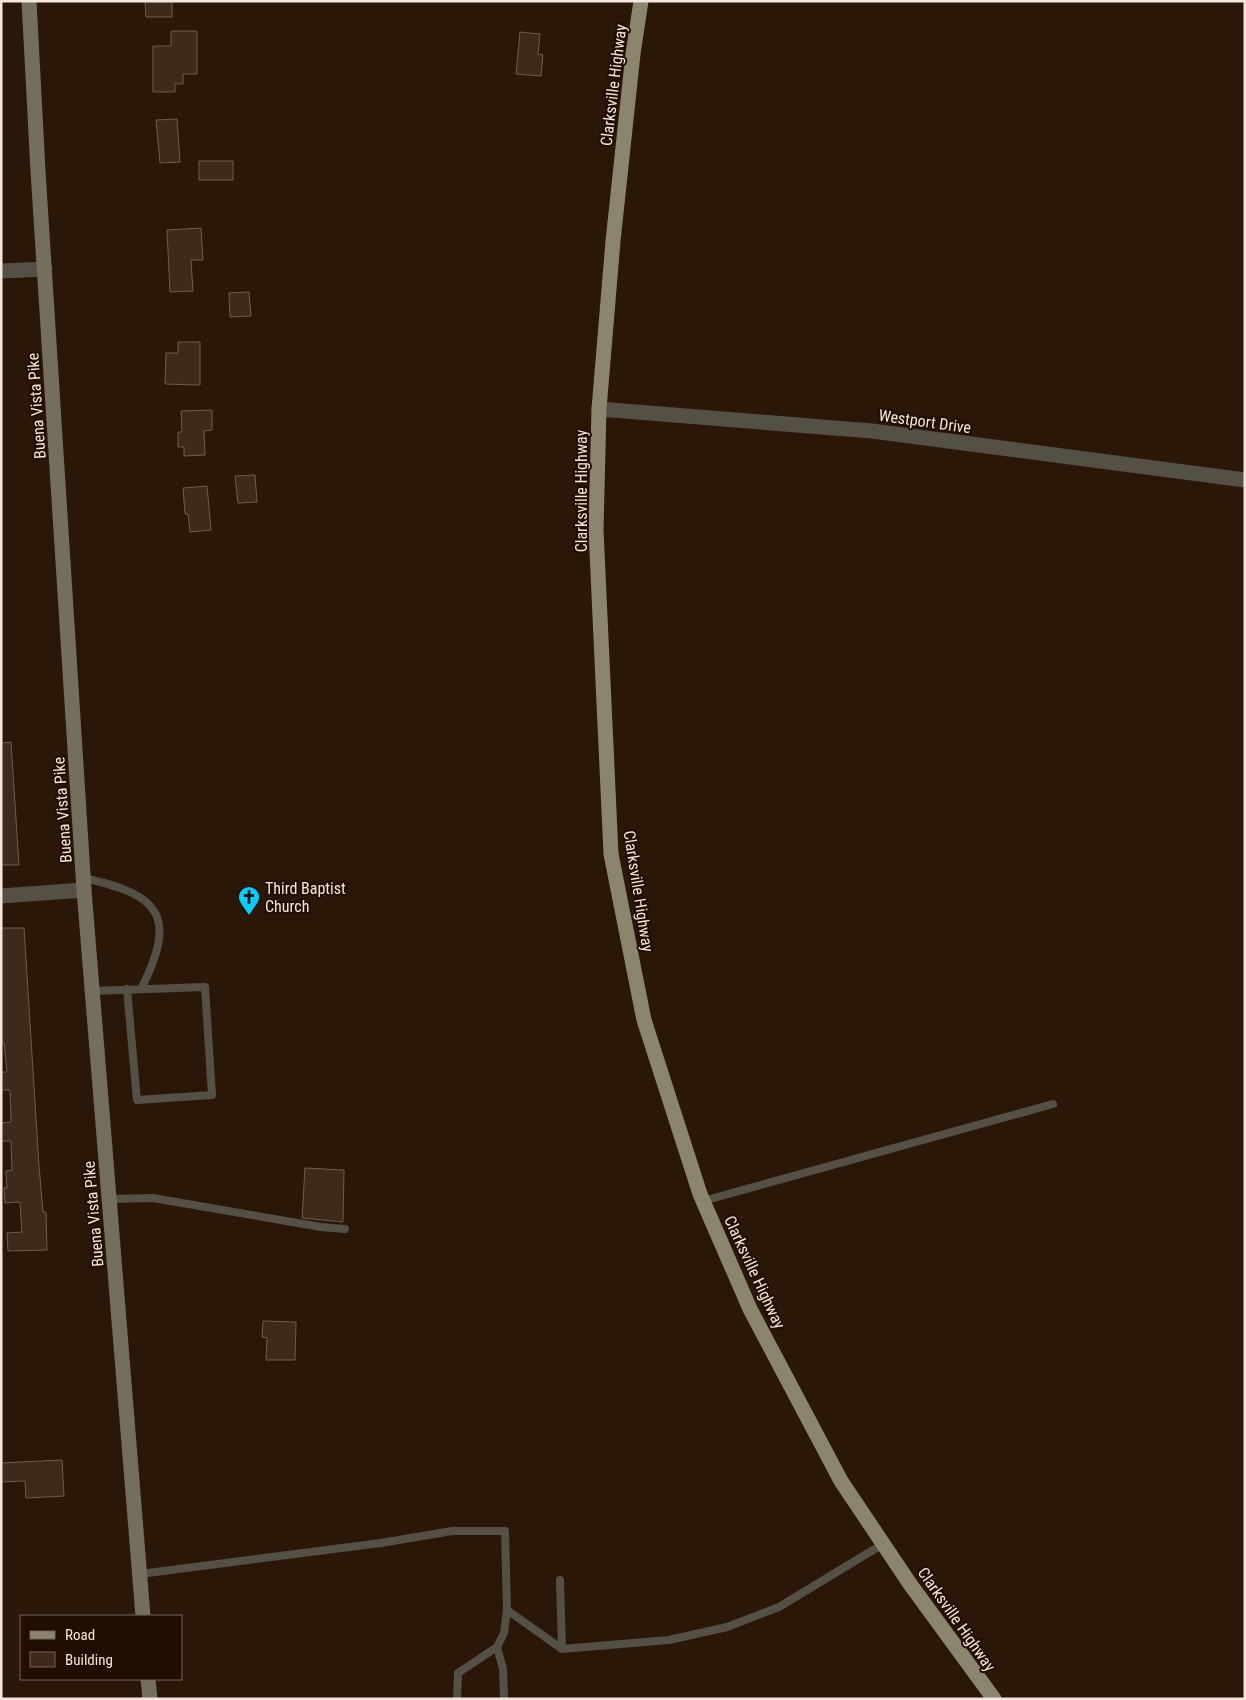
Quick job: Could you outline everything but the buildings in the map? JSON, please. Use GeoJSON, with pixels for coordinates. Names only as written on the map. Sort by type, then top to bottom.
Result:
{"type":"FeatureCollection","features":[{"type":"Feature","properties":{"kind":"main road","name":"Buena Vista Pike"},"geometry":{"type":"LineString","coordinates":[[29,1],[84,884],[143,1615]]}},
{"type":"Feature","properties":{"kind":"main road","name":"Clarksville Highway"},"geometry":{"type":"LineString","coordinates":[[641,1],[614,235],[600,409],[596,530],[611,854],[644,1020],[703,1201],[750,1309],[841,1481],[883,1544],[994,1699]]}},
{"type":"Feature","properties":{"kind":"main road"},"geometry":{"type":"LineString","coordinates":[[148,1680],[150,1699]]}},
{"type":"Feature","properties":{"kind":"street"},"geometry":{"type":"LineString","coordinates":[[1,271],[45,269]]}},
{"type":"Feature","properties":{"kind":"street","name":"Westport Drive"},"geometry":{"type":"LineString","coordinates":[[600,409],[872,431],[1245,480]]}},
{"type":"Feature","properties":{"kind":"street"},"geometry":{"type":"LineString","coordinates":[[1,896],[84,884]]}},
{"type":"Feature","properties":{"kind":"lane"},"geometry":{"type":"LineString","coordinates":[[84,884],[111,884],[135,893],[150,903],[157,914],[161,938],[152,967],[141,989]]}},
{"type":"Feature","properties":{"kind":"lane"},"geometry":{"type":"LineString","coordinates":[[92,991],[205,987],[212,1095],[137,1100],[128,990]]}},
{"type":"Feature","properties":{"kind":"lane"},"geometry":{"type":"LineString","coordinates":[[703,1201],[1053,1104]]}},
{"type":"Feature","properties":{"kind":"lane"},"geometry":{"type":"LineString","coordinates":[[109,1199],[153,1198],[320,1227],[346,1229]]}},
{"type":"Feature","properties":{"kind":"lane"},"geometry":{"type":"LineString","coordinates":[[140,1574],[381,1544],[452,1531],[505,1531],[507,1610],[504,1633],[498,1647],[458,1674],[457,1699]]}},
{"type":"Feature","properties":{"kind":"lane"},"geometry":{"type":"LineString","coordinates":[[507,1610],[562,1649],[669,1640],[727,1627],[779,1607],[883,1544]]}},
{"type":"Feature","properties":{"kind":"lane"},"geometry":{"type":"LineString","coordinates":[[560,1580],[562,1649]]}},
{"type":"Feature","properties":{"kind":"lane"},"geometry":{"type":"LineString","coordinates":[[498,1647],[503,1669],[504,1699]]}},
{"type":"Feature","properties":{"kind":"place","name":"Third Baptist Church"},"geometry":{"type":"Point","coordinates":[249,916]}}]}
